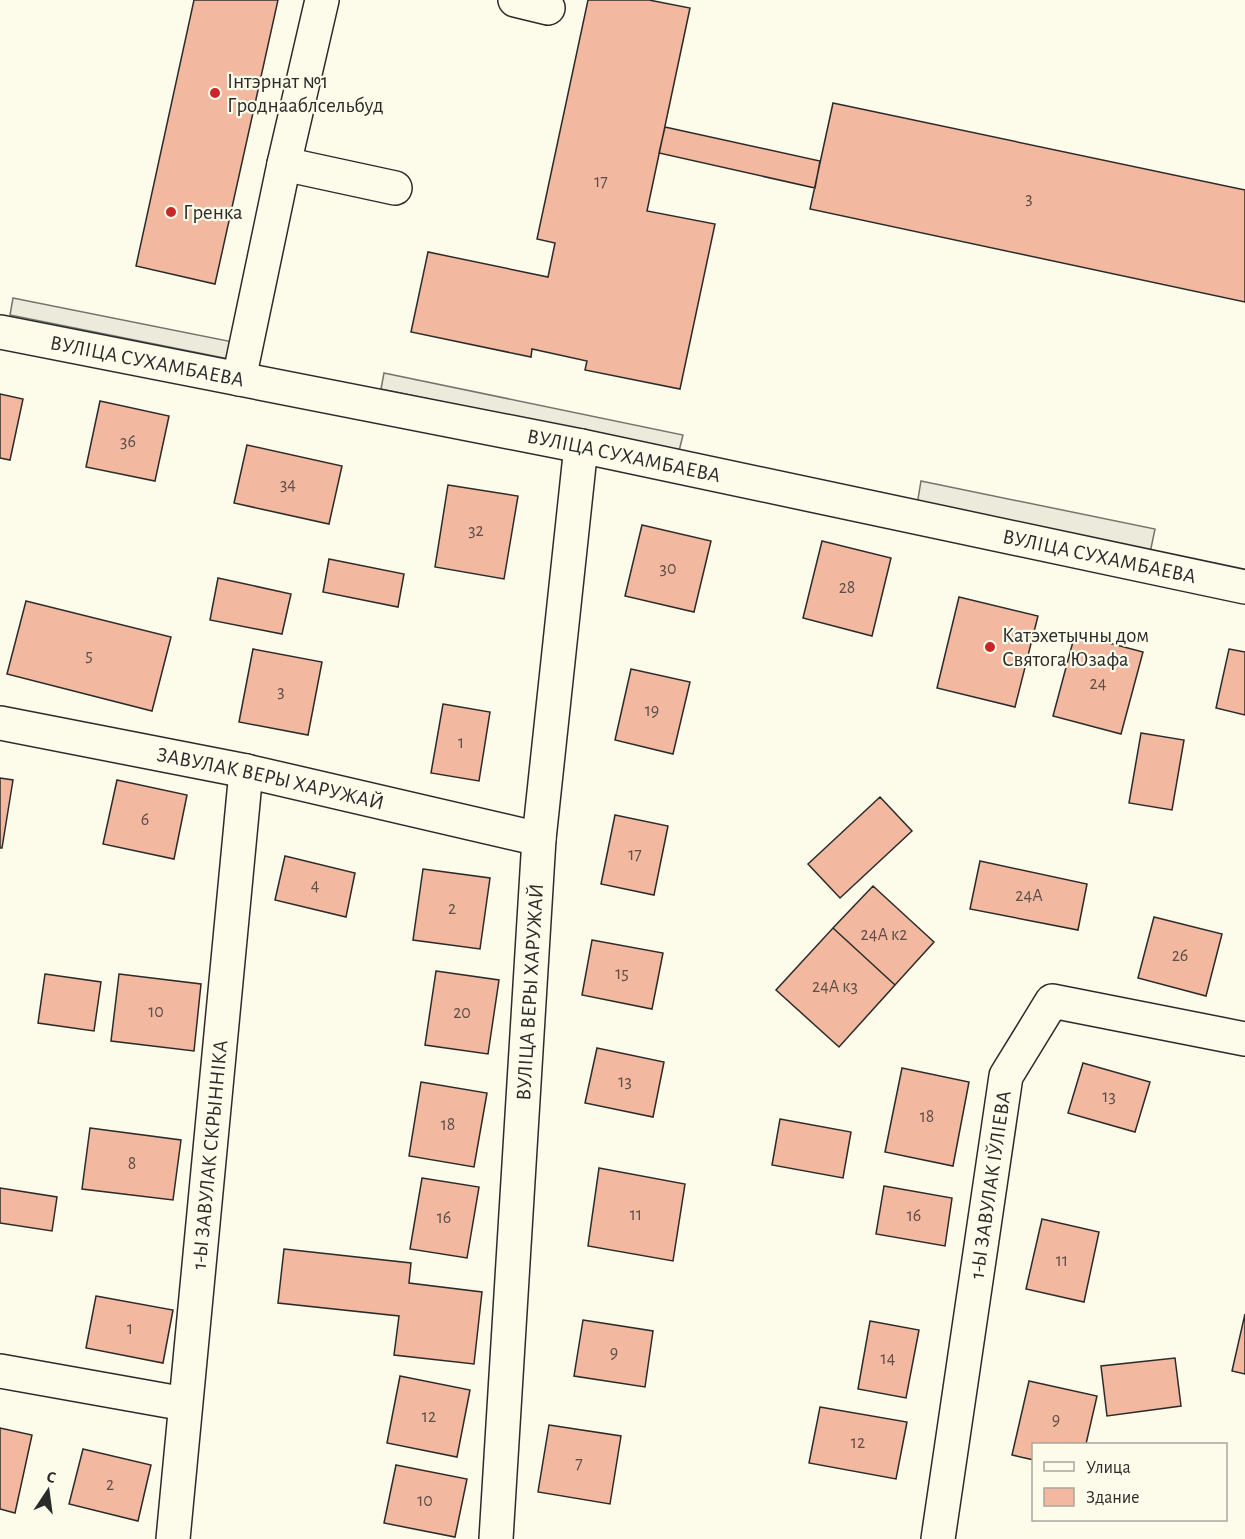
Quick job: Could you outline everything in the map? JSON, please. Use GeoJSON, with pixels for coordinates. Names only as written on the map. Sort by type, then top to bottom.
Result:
{"type":"FeatureCollection","features":[{"type":"Feature","properties":{"kind":"street"},"geometry":{"type":"LineString","coordinates":[[239,379],[284,164],[322,0]]}},
{"type":"Feature","properties":{"kind":"street"},"geometry":{"type":"LineString","coordinates":[[515,0],[548,8]]}},
{"type":"Feature","properties":{"kind":"street"},"geometry":{"type":"LineString","coordinates":[[284,164],[395,188]]}},
{"type":"Feature","properties":{"kind":"street","name":"ВУЛІЦА СУХАМБАЕВА"},"geometry":{"type":"LineString","coordinates":[[0,332],[581,446],[1245,587]]}},
{"type":"Feature","properties":{"kind":"street","name":"ВУЛІЦА ВЕРЫ ХАРУЖАЙ"},"geometry":{"type":"LineString","coordinates":[[496,1539],[539,839],[581,446]]}},
{"type":"Feature","properties":{"kind":"street","name":"ЗАВУЛАК ВЕРЫ ХАРУЖАЙ"},"geometry":{"type":"LineString","coordinates":[[0,723],[246,771],[539,839]]}},
{"type":"Feature","properties":{"kind":"street","name":"1-Ы ЗАВУЛАК СКРЫННІКА"},"geometry":{"type":"LineString","coordinates":[[173,1539],[246,771]]}},
{"type":"Feature","properties":{"kind":"street","name":"1-Ы ЗАВУЛАК ІЎЛІЕВА"},"geometry":{"type":"LineString","coordinates":[[938,1539],[1006,1076],[1052,1001],[1245,1039]]}},
{"type":"Feature","properties":{"kind":"street"},"geometry":{"type":"LineString","coordinates":[[0,1371],[185,1404]]}},
{"type":"Feature","properties":{"kind":"shaded area"},"geometry":{"type":"Polygon","coordinates":[[[13,298],[233,342],[229,359],[10,315],[13,298]]]}},
{"type":"Feature","properties":{"kind":"shaded area"},"geometry":{"type":"Polygon","coordinates":[[[384,373],[683,435],[679,451],[381,389],[384,373]]]}},
{"type":"Feature","properties":{"kind":"shaded area"},"geometry":{"type":"Polygon","coordinates":[[[921,481],[1155,529],[1150,553],[917,505],[921,481]]]}},
{"type":"Feature","properties":{"kind":"building","name":"Інтэрнат №1 Гроднааблсельбуд"},"geometry":{"type":"Polygon","coordinates":[[[194,0],[278,0],[215,284],[136,266],[194,0]]]}},
{"type":"Feature","properties":{"kind":"building"},"geometry":{"type":"Polygon","coordinates":[[[588,0],[649,0],[690,8],[647,211],[715,224],[680,389],[585,370],[587,361],[532,349],[531,357],[411,332],[428,252],[548,277],[555,243],[537,239],[588,0]]]}},
{"type":"Feature","properties":{"kind":"building"},"geometry":{"type":"Polygon","coordinates":[[[833,103],[1245,190],[1245,302],[810,209],[833,103]]]}},
{"type":"Feature","properties":{"kind":"building"},"geometry":{"type":"Polygon","coordinates":[[[665,127],[820,161],[815,188],[659,153],[665,127]]]}},
{"type":"Feature","properties":{"kind":"building"},"geometry":{"type":"Polygon","coordinates":[[[0,394],[23,399],[10,460],[0,458],[0,394]]]}},
{"type":"Feature","properties":{"kind":"building"},"geometry":{"type":"Polygon","coordinates":[[[100,401],[169,416],[155,481],[86,467],[100,401]]]}},
{"type":"Feature","properties":{"kind":"building"},"geometry":{"type":"Polygon","coordinates":[[[247,445],[342,466],[329,524],[234,503],[247,445]]]}},
{"type":"Feature","properties":{"kind":"building"},"geometry":{"type":"Polygon","coordinates":[[[448,485],[518,496],[504,579],[435,567],[448,485]]]}},
{"type":"Feature","properties":{"kind":"building"},"geometry":{"type":"Polygon","coordinates":[[[642,525],[711,541],[694,612],[625,596],[642,525]]]}},
{"type":"Feature","properties":{"kind":"building"},"geometry":{"type":"Polygon","coordinates":[[[822,541],[891,558],[872,636],[803,618],[822,541]]]}},
{"type":"Feature","properties":{"kind":"building"},"geometry":{"type":"Polygon","coordinates":[[[329,559],[404,574],[398,607],[323,592],[329,559]]]}},
{"type":"Feature","properties":{"kind":"building"},"geometry":{"type":"Polygon","coordinates":[[[218,578],[291,594],[282,634],[210,620],[218,578]]]}},
{"type":"Feature","properties":{"kind":"building"},"geometry":{"type":"Polygon","coordinates":[[[959,597],[1038,616],[1015,707],[937,688],[959,597]]]}},
{"type":"Feature","properties":{"kind":"building"},"geometry":{"type":"Polygon","coordinates":[[[26,601],[171,637],[152,711],[7,674],[26,601]]]}},
{"type":"Feature","properties":{"kind":"building"},"geometry":{"type":"Polygon","coordinates":[[[1075,634],[1143,652],[1121,734],[1053,716],[1075,634]]]}},
{"type":"Feature","properties":{"kind":"building"},"geometry":{"type":"Polygon","coordinates":[[[253,649],[322,662],[308,735],[239,722],[253,649]]]}},
{"type":"Feature","properties":{"kind":"building"},"geometry":{"type":"Polygon","coordinates":[[[1229,649],[1245,652],[1245,715],[1216,708],[1229,649]]]}},
{"type":"Feature","properties":{"kind":"building"},"geometry":{"type":"Polygon","coordinates":[[[631,669],[690,682],[673,754],[615,740],[631,669]]]}},
{"type":"Feature","properties":{"kind":"building"},"geometry":{"type":"Polygon","coordinates":[[[443,704],[490,712],[479,781],[431,773],[443,704]]]}},
{"type":"Feature","properties":{"kind":"building"},"geometry":{"type":"Polygon","coordinates":[[[1141,733],[1184,740],[1172,810],[1129,803],[1141,733]]]}},
{"type":"Feature","properties":{"kind":"building"},"geometry":{"type":"Polygon","coordinates":[[[0,778],[13,780],[2,848],[0,848],[0,778]]]}},
{"type":"Feature","properties":{"kind":"building"},"geometry":{"type":"Polygon","coordinates":[[[117,780],[187,795],[174,859],[103,844],[117,780]]]}},
{"type":"Feature","properties":{"kind":"building"},"geometry":{"type":"Polygon","coordinates":[[[880,797],[912,831],[840,898],[808,864],[880,797]]]}},
{"type":"Feature","properties":{"kind":"building"},"geometry":{"type":"Polygon","coordinates":[[[615,815],[668,826],[654,895],[601,884],[615,815]]]}},
{"type":"Feature","properties":{"kind":"building"},"geometry":{"type":"Polygon","coordinates":[[[285,856],[355,873],[346,917],[275,900],[285,856]]]}},
{"type":"Feature","properties":{"kind":"building"},"geometry":{"type":"Polygon","coordinates":[[[980,861],[1087,884],[1078,930],[970,909],[980,861]]]}},
{"type":"Feature","properties":{"kind":"building"},"geometry":{"type":"Polygon","coordinates":[[[423,869],[490,878],[480,949],[413,940],[423,869]]]}},
{"type":"Feature","properties":{"kind":"building"},"geometry":{"type":"Polygon","coordinates":[[[873,886],[934,942],[895,985],[833,928],[873,886]]]}},
{"type":"Feature","properties":{"kind":"building"},"geometry":{"type":"Polygon","coordinates":[[[1154,917],[1222,934],[1206,996],[1138,978],[1154,917]]]}},
{"type":"Feature","properties":{"kind":"building"},"geometry":{"type":"Polygon","coordinates":[[[833,928],[895,985],[839,1047],[776,990],[833,928]]]}},
{"type":"Feature","properties":{"kind":"building"},"geometry":{"type":"Polygon","coordinates":[[[592,940],[663,953],[652,1009],[582,995],[592,940]]]}},
{"type":"Feature","properties":{"kind":"building"},"geometry":{"type":"Polygon","coordinates":[[[436,971],[499,980],[488,1054],[425,1045],[436,971]]]}},
{"type":"Feature","properties":{"kind":"building"},"geometry":{"type":"Polygon","coordinates":[[[45,974],[101,982],[94,1031],[38,1023],[45,974]]]}},
{"type":"Feature","properties":{"kind":"building"},"geometry":{"type":"Polygon","coordinates":[[[119,974],[201,984],[194,1051],[111,1041],[119,974]]]}},
{"type":"Feature","properties":{"kind":"building"},"geometry":{"type":"Polygon","coordinates":[[[597,1048],[664,1062],[653,1117],[585,1103],[597,1048]]]}},
{"type":"Feature","properties":{"kind":"building"},"geometry":{"type":"Polygon","coordinates":[[[1083,1063],[1150,1082],[1135,1132],[1068,1113],[1083,1063]]]}},
{"type":"Feature","properties":{"kind":"building"},"geometry":{"type":"Polygon","coordinates":[[[902,1068],[969,1082],[953,1166],[885,1152],[902,1068]]]}},
{"type":"Feature","properties":{"kind":"building"},"geometry":{"type":"Polygon","coordinates":[[[421,1082],[487,1093],[474,1167],[409,1156],[421,1082]]]}},
{"type":"Feature","properties":{"kind":"building"},"geometry":{"type":"Polygon","coordinates":[[[780,1119],[851,1132],[843,1178],[772,1165],[780,1119]]]}},
{"type":"Feature","properties":{"kind":"building"},"geometry":{"type":"Polygon","coordinates":[[[90,1128],[181,1140],[173,1200],[82,1189],[90,1128]]]}},
{"type":"Feature","properties":{"kind":"building"},"geometry":{"type":"Polygon","coordinates":[[[599,1168],[685,1184],[673,1261],[588,1246],[599,1168]]]}},
{"type":"Feature","properties":{"kind":"building"},"geometry":{"type":"Polygon","coordinates":[[[422,1178],[479,1187],[467,1258],[410,1249],[422,1178]]]}},
{"type":"Feature","properties":{"kind":"building"},"geometry":{"type":"Polygon","coordinates":[[[884,1186],[952,1198],[945,1246],[876,1234],[884,1186]]]}},
{"type":"Feature","properties":{"kind":"building"},"geometry":{"type":"Polygon","coordinates":[[[0,1188],[57,1197],[52,1231],[0,1223],[0,1188]]]}},
{"type":"Feature","properties":{"kind":"building"},"geometry":{"type":"Polygon","coordinates":[[[1042,1219],[1099,1232],[1084,1302],[1026,1289],[1042,1219]]]}},
{"type":"Feature","properties":{"kind":"building"},"geometry":{"type":"Polygon","coordinates":[[[284,1249],[411,1263],[409,1283],[482,1292],[474,1364],[394,1355],[399,1316],[278,1303],[284,1249]]]}},
{"type":"Feature","properties":{"kind":"building"},"geometry":{"type":"Polygon","coordinates":[[[96,1296],[173,1310],[163,1363],[86,1348],[96,1296]]]}},
{"type":"Feature","properties":{"kind":"building"},"geometry":{"type":"Polygon","coordinates":[[[1245,1314],[1245,1374],[1232,1371],[1245,1314]]]}},
{"type":"Feature","properties":{"kind":"building"},"geometry":{"type":"Polygon","coordinates":[[[583,1320],[653,1331],[645,1387],[574,1376],[583,1320]]]}},
{"type":"Feature","properties":{"kind":"building"},"geometry":{"type":"Polygon","coordinates":[[[870,1321],[919,1330],[906,1398],[858,1389],[870,1321]]]}},
{"type":"Feature","properties":{"kind":"building"},"geometry":{"type":"Polygon","coordinates":[[[1175,1358],[1181,1406],[1107,1416],[1101,1366],[1175,1358]]]}},
{"type":"Feature","properties":{"kind":"building"},"geometry":{"type":"Polygon","coordinates":[[[400,1376],[470,1390],[457,1457],[387,1443],[400,1376]]]}},
{"type":"Feature","properties":{"kind":"building"},"geometry":{"type":"Polygon","coordinates":[[[1029,1381],[1097,1396],[1086,1443],[1032,1443],[1032,1460],[1012,1455],[1029,1381]]]}},
{"type":"Feature","properties":{"kind":"building"},"geometry":{"type":"Polygon","coordinates":[[[820,1407],[907,1422],[896,1479],[809,1463],[820,1407]]]}},
{"type":"Feature","properties":{"kind":"building"},"geometry":{"type":"Polygon","coordinates":[[[549,1425],[621,1436],[610,1504],[538,1492],[549,1425]]]}},
{"type":"Feature","properties":{"kind":"building"},"geometry":{"type":"Polygon","coordinates":[[[0,1428],[32,1435],[15,1513],[0,1509],[0,1428]]]}},
{"type":"Feature","properties":{"kind":"building"},"geometry":{"type":"Polygon","coordinates":[[[83,1449],[151,1465],[138,1521],[69,1504],[83,1449]]]}},
{"type":"Feature","properties":{"kind":"building"},"geometry":{"type":"Polygon","coordinates":[[[396,1465],[467,1479],[455,1537],[384,1523],[396,1465]]]}},
{"type":"Feature","properties":{"kind":"place","name":"Інтэрнат №1 Гроднааблсельбуд"},"geometry":{"type":"Point","coordinates":[215,93]}},
{"type":"Feature","properties":{"kind":"place","name":"Гренка"},"geometry":{"type":"Point","coordinates":[171,212]}},
{"type":"Feature","properties":{"kind":"place","name":"Катэхетычны дом Святога Юзафа"},"geometry":{"type":"Point","coordinates":[990,647]}}]}
